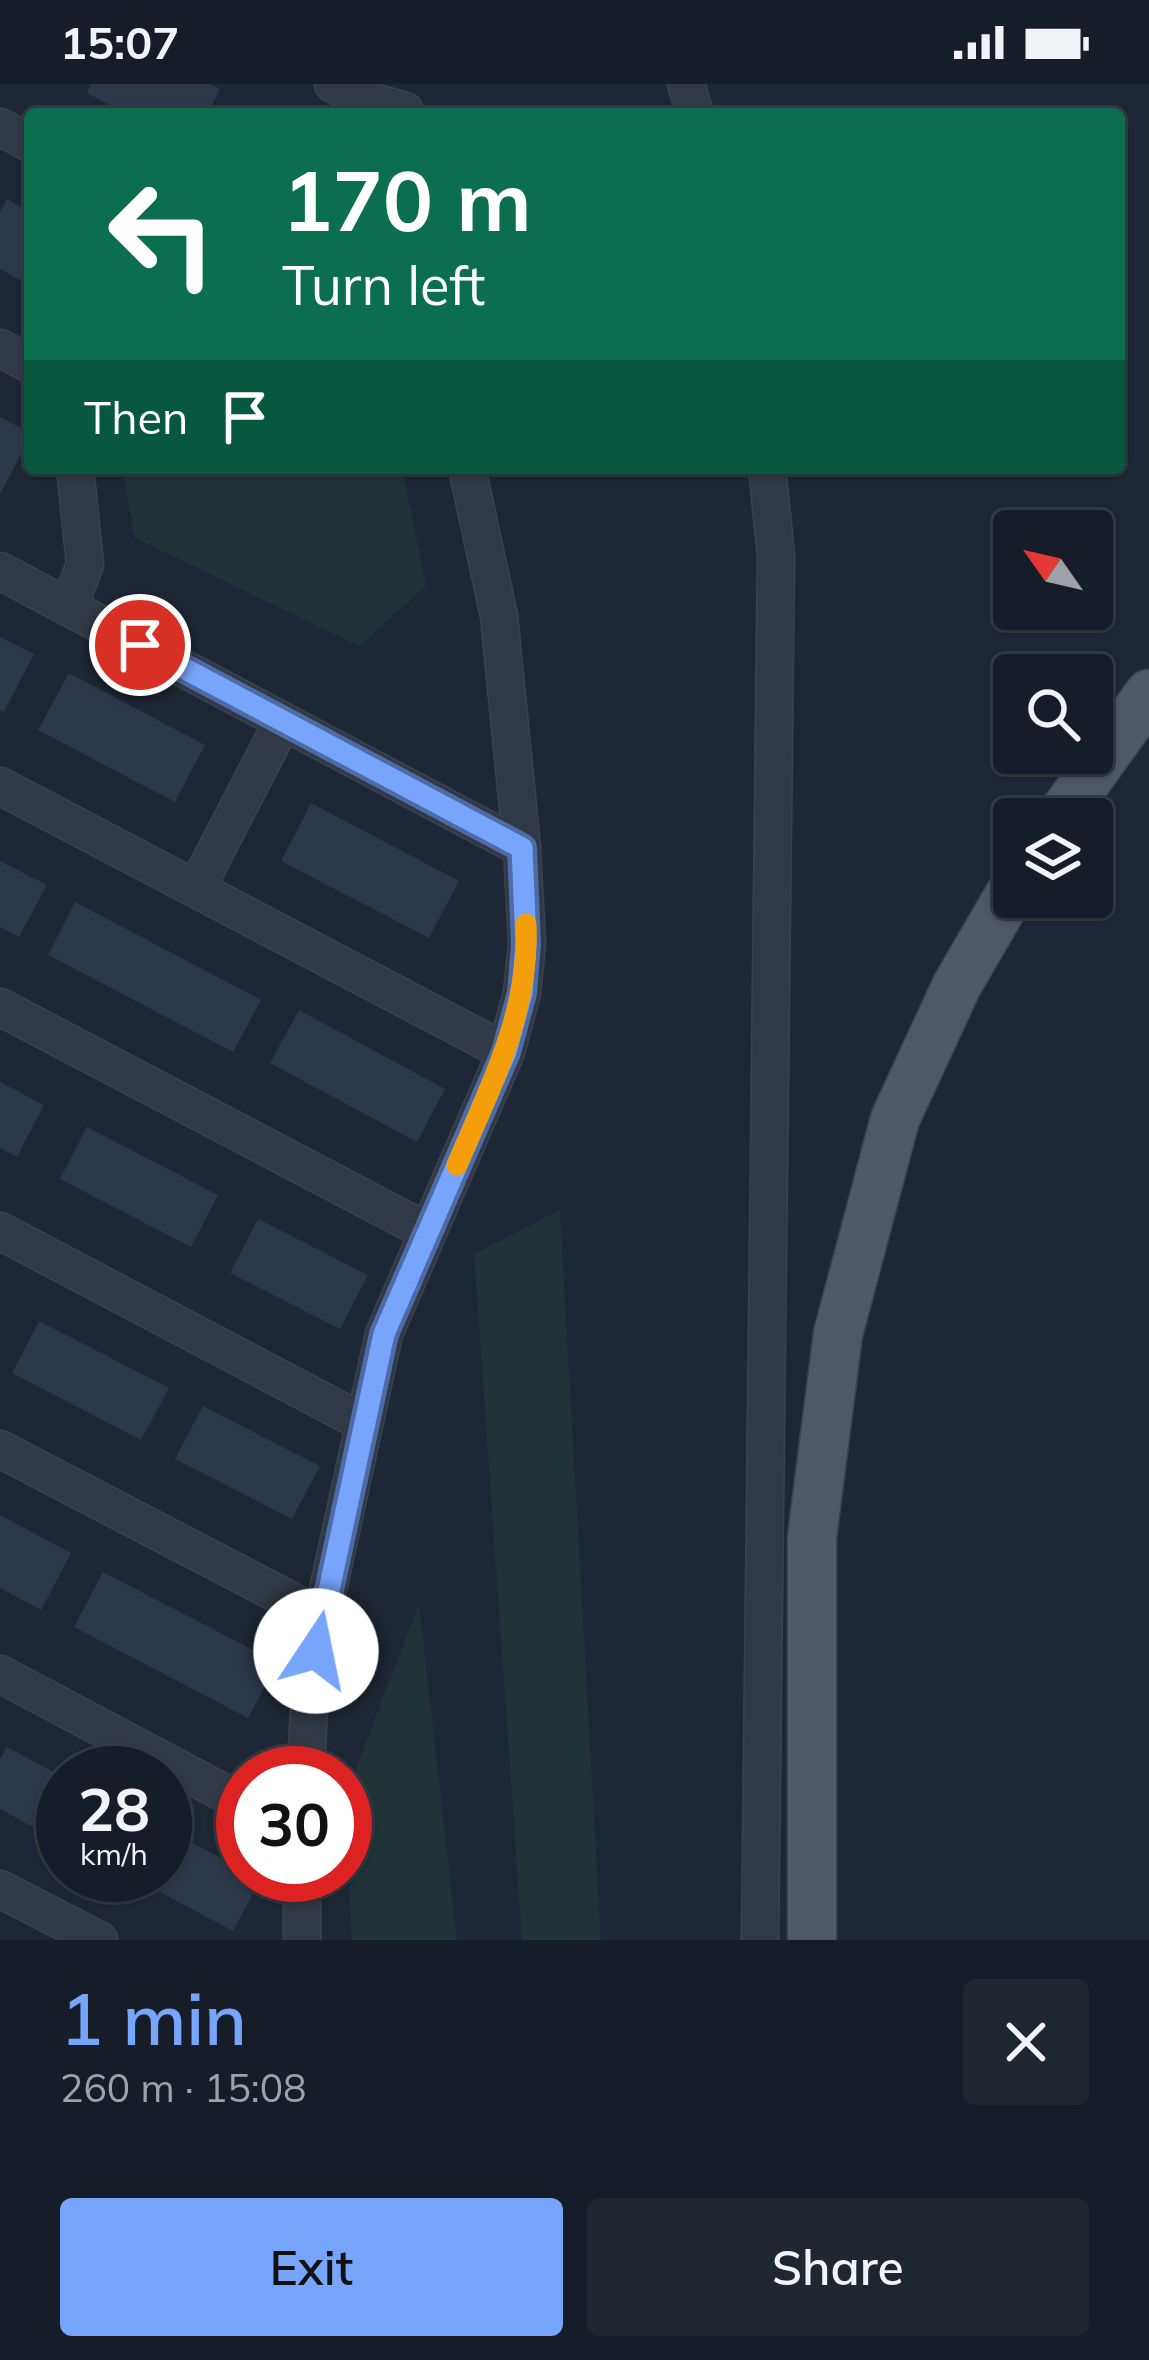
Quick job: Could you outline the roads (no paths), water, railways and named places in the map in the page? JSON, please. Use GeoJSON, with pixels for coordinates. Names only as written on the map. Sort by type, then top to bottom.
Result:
{"type":"FeatureCollection","features":[{"type":"Feature","properties":{"kind":"main road"},"geometry":{"type":"LineString","coordinates":[[1074,798],[1149,694]]}},
{"type":"Feature","properties":{"kind":"main road"},"geometry":{"type":"LineString","coordinates":[[812,1940],[812,1537],[838,1334],[895,1119],[957,986],[996,918]]}},
{"type":"Feature","properties":{"kind":"street"},"geometry":{"type":"LineString","coordinates":[[333,84],[360,98],[404,103]]}},
{"type":"Feature","properties":{"kind":"street"},"geometry":{"type":"LineString","coordinates":[[69,607],[85,563],[76,474]]}},
{"type":"Feature","properties":{"kind":"street"},"geometry":{"type":"LineString","coordinates":[[307,1746],[310,1684],[322,1617],[384,1334],[506,1052],[522,993],[526,944],[522,848],[499,616],[468,474]]}},
{"type":"Feature","properties":{"kind":"street"},"geometry":{"type":"LineString","coordinates":[[760,1940],[776,555],[768,474]]}},
{"type":"Feature","properties":{"kind":"street"},"geometry":{"type":"LineString","coordinates":[[0,571],[522,848]]}},
{"type":"Feature","properties":{"kind":"street"},"geometry":{"type":"LineString","coordinates":[[196,889],[283,721]]}},
{"type":"Feature","properties":{"kind":"street"},"geometry":{"type":"LineString","coordinates":[[0,786],[506,1052]]}},
{"type":"Feature","properties":{"kind":"street"},"geometry":{"type":"LineString","coordinates":[[0,1007],[428,1232]]}},
{"type":"Feature","properties":{"kind":"street"},"geometry":{"type":"LineString","coordinates":[[0,1231],[364,1423]]}},
{"type":"Feature","properties":{"kind":"street"},"geometry":{"type":"LineString","coordinates":[[0,1449],[322,1617]]}},
{"type":"Feature","properties":{"kind":"street"},"geometry":{"type":"LineString","coordinates":[[0,1674],[216,1789]]}},
{"type":"Feature","properties":{"kind":"street"},"geometry":{"type":"LineString","coordinates":[[0,1888],[99,1940]]}},
{"type":"Feature","properties":{"kind":"street"},"geometry":{"type":"LineString","coordinates":[[302,1902],[302,1940]]}}]}
